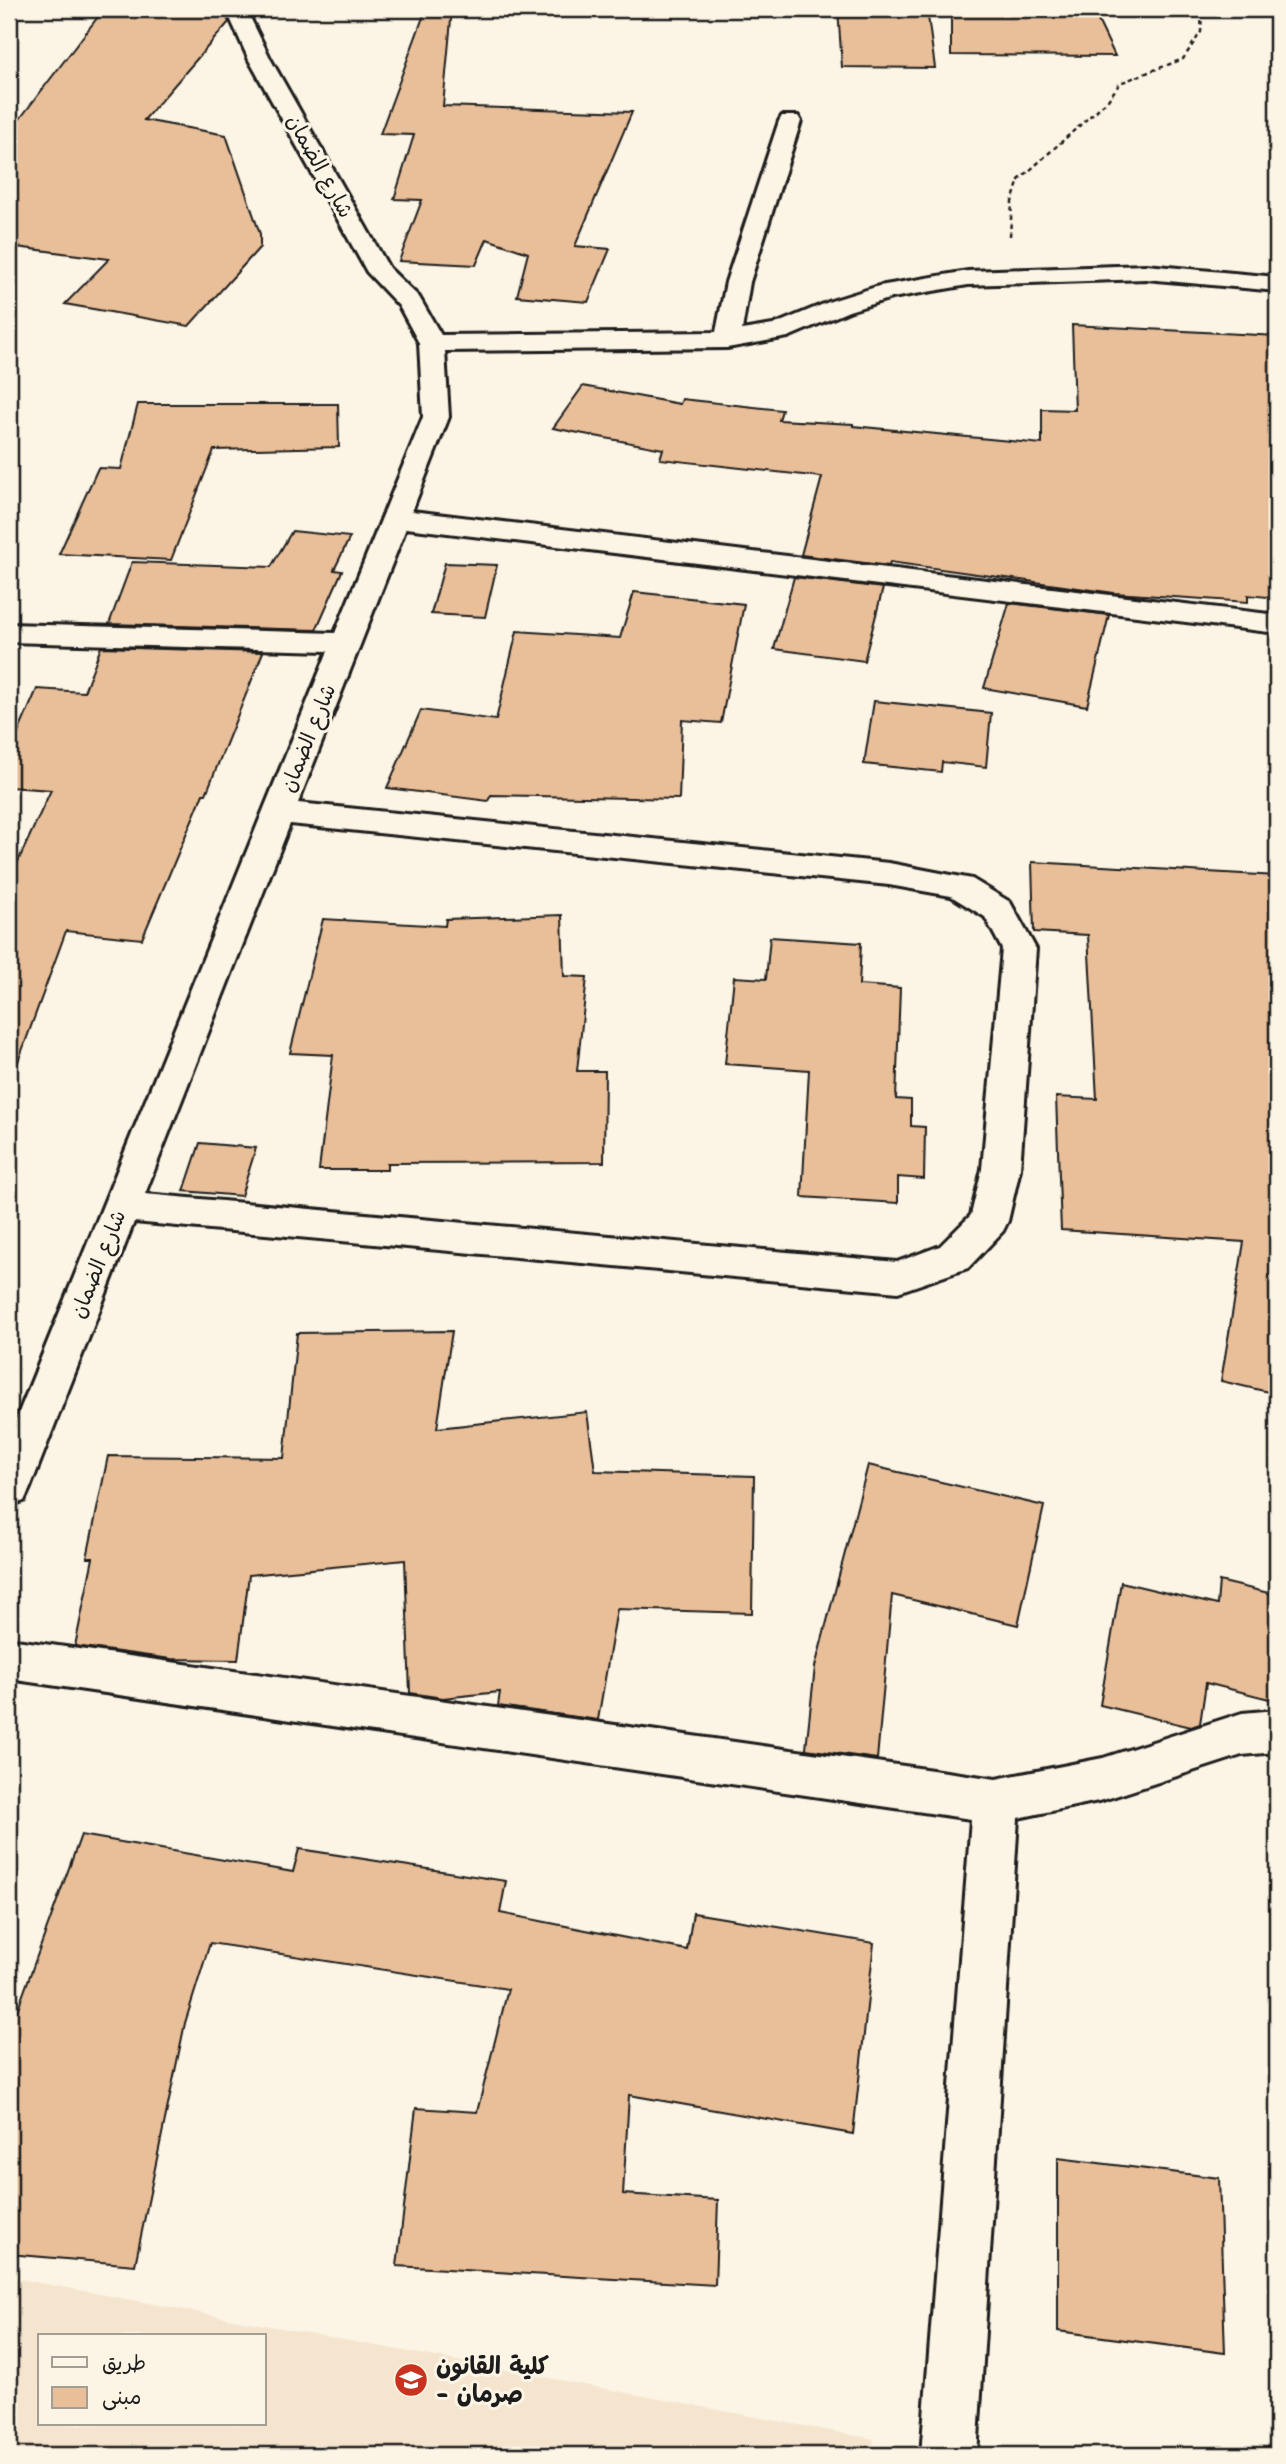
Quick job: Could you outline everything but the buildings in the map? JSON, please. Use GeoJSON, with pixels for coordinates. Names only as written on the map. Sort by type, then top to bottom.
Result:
{"type":"FeatureCollection","features":[{"type":"Feature","properties":{"kind":"street","name":"شارع الضمان"},"geometry":{"type":"LineString","coordinates":[[9,1488],[436,417],[432,343],[410,302],[379,272],[260,60],[236,9]]}},
{"type":"Feature","properties":{"kind":"street"},"geometry":{"type":"LineString","coordinates":[[727,340],[738,282],[790,121]]}},
{"type":"Feature","properties":{"kind":"street"},"geometry":{"type":"LineString","coordinates":[[432,343],[727,340],[779,332],[841,306],[888,291],[968,278],[1146,272],[1277,284]]}},
{"type":"Feature","properties":{"kind":"street"},"geometry":{"type":"LineString","coordinates":[[396,518],[1277,624]]}},
{"type":"Feature","properties":{"kind":"street"},"geometry":{"type":"LineString","coordinates":[[9,633],[346,642]]}},
{"type":"Feature","properties":{"kind":"street"},"geometry":{"type":"LineString","coordinates":[[121,1206],[898,1277],[954,1257],[989,1221],[1001,1169],[1018,949],[998,910],[960,887],[889,874],[279,812]]}},
{"type":"Feature","properties":{"kind":"street"},"geometry":{"type":"LineString","coordinates":[[9,1659],[996,1801],[1103,1779],[1242,1734],[1277,1731]]}},
{"type":"Feature","properties":{"kind":"street"},"geometry":{"type":"LineString","coordinates":[[949,2455],[996,1801]]}},
{"type":"Feature","properties":{"kind":"path"},"geometry":{"type":"LineString","coordinates":[[1020,276],[1009,250],[1012,202],[1019,180],[1108,100],[1120,83],[1183,59],[1201,32],[1202,9]]}},
{"type":"Feature","properties":{"kind":"shaded area","name":"كلية القانون - صرمان"},"geometry":{"type":"Polygon","coordinates":[[[9,2277],[874,2439],[871,2455],[9,2455],[9,2277]]]}},
{"type":"Feature","properties":{"kind":"place","name":"كلية القانون - صرمان"},"geometry":{"type":"Point","coordinates":[411,2380]}}]}
